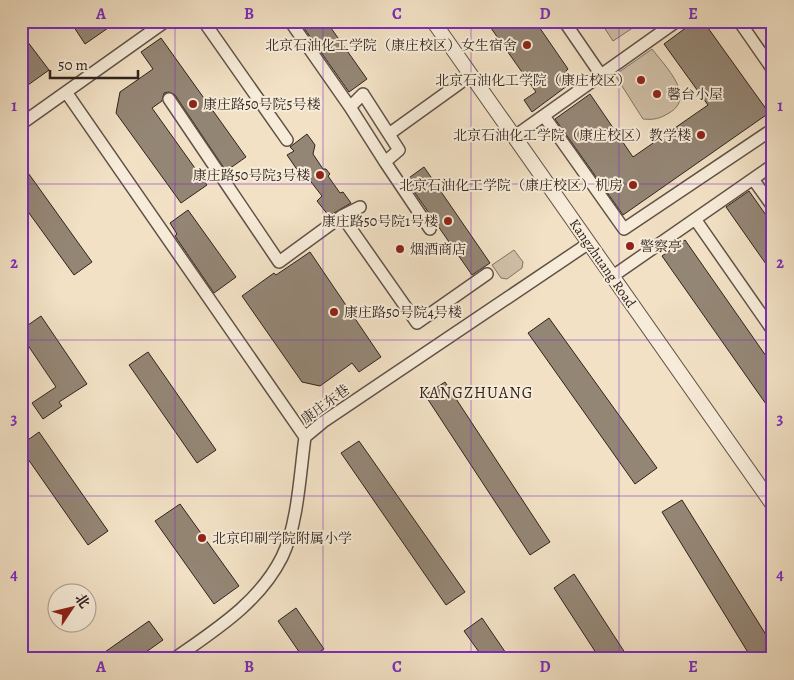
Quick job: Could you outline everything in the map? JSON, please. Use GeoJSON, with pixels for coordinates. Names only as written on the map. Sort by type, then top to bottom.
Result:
{"type":"FeatureCollection","features":[{"type":"Feature","properties":{"kind":"street"},"geometry":{"type":"LineString","coordinates":[[21,124],[166,21]]}},
{"type":"Feature","properties":{"kind":"street"},"geometry":{"type":"LineString","coordinates":[[214,21],[207,26],[287,140]]}},
{"type":"Feature","properties":{"kind":"street"},"geometry":{"type":"LineString","coordinates":[[290,21],[350,107],[430,229]]}},
{"type":"Feature","properties":{"kind":"street","name":"Kangzhuang Road"},"geometry":{"type":"LineString","coordinates":[[433,21],[773,505]]}},
{"type":"Feature","properties":{"kind":"street"},"geometry":{"type":"LineString","coordinates":[[564,21],[602,75]]}},
{"type":"Feature","properties":{"kind":"street"},"geometry":{"type":"LineString","coordinates":[[515,136],[678,21]]}},
{"type":"Feature","properties":{"kind":"street"},"geometry":{"type":"LineString","coordinates":[[739,21],[773,70]]}},
{"type":"Feature","properties":{"kind":"street"},"geometry":{"type":"LineString","coordinates":[[389,134],[471,75]]}},
{"type":"Feature","properties":{"kind":"street"},"geometry":{"type":"LineString","coordinates":[[66,92],[305,436]]}},
{"type":"Feature","properties":{"kind":"street"},"geometry":{"type":"LineString","coordinates":[[350,107],[363,94],[389,134],[399,150],[385,162]]}},
{"type":"Feature","properties":{"kind":"street"},"geometry":{"type":"LineString","coordinates":[[169,99],[279,262],[342,216],[360,207]]}},
{"type":"Feature","properties":{"kind":"street"},"geometry":{"type":"LineString","coordinates":[[544,116],[624,229],[773,129]]}},
{"type":"Feature","properties":{"kind":"street"},"geometry":{"type":"LineString","coordinates":[[613,276],[773,165]]}},
{"type":"Feature","properties":{"kind":"street"},"geometry":{"type":"LineString","coordinates":[[753,179],[773,207]]}},
{"type":"Feature","properties":{"kind":"street"},"geometry":{"type":"LineString","coordinates":[[342,216],[417,323],[487,274]]}},
{"type":"Feature","properties":{"kind":"street"},"geometry":{"type":"LineString","coordinates":[[695,219],[773,331]]}},
{"type":"Feature","properties":{"kind":"street","name":"康庄东巷"},"geometry":{"type":"LineString","coordinates":[[174,659],[225,623],[260,592],[282,556],[292,522],[305,436],[589,243]]}},
{"type":"Feature","properties":{"kind":"shaded area"},"geometry":{"type":"Polygon","coordinates":[[[600,21],[643,21],[613,41],[600,21]]]}},
{"type":"Feature","properties":{"kind":"shaded area"},"geometry":{"type":"Polygon","coordinates":[[[652,49],[676,81],[680,99],[677,106],[669,113],[656,119],[643,119],[615,75],[652,49]]]}},
{"type":"Feature","properties":{"kind":"shaded area"},"geometry":{"type":"Polygon","coordinates":[[[514,250],[523,262],[522,268],[507,279],[501,278],[492,265],[514,250]]]}},
{"type":"Feature","properties":{"kind":"building"},"geometry":{"type":"Polygon","coordinates":[[[70,21],[104,21],[108,28],[85,44],[70,21]]]}},
{"type":"Feature","properties":{"kind":"building"},"geometry":{"type":"Polygon","coordinates":[[[299,21],[326,21],[367,79],[349,92],[299,21]]]}},
{"type":"Feature","properties":{"kind":"building","name":"北京石油化工学院（康庄校区）女生宿舍"},"geometry":{"type":"Polygon","coordinates":[[[486,21],[535,21],[568,69],[566,71],[569,75],[567,77],[571,83],[532,112],[524,100],[536,92],[486,21]]]}},
{"type":"Feature","properties":{"kind":"building"},"geometry":{"type":"Polygon","coordinates":[[[695,21],[703,21],[769,113],[623,215],[555,119],[590,94],[633,157],[708,105],[664,44],[695,21]]]}},
{"type":"Feature","properties":{"kind":"building"},"geometry":{"type":"Polygon","coordinates":[[[21,33],[49,70],[21,90],[21,33]]]}},
{"type":"Feature","properties":{"kind":"building"},"geometry":{"type":"Polygon","coordinates":[[[161,38],[246,157],[226,171],[175,95],[169,92],[164,93],[162,101],[152,108],[207,185],[181,203],[116,113],[120,92],[153,69],[141,52],[161,38]]]}},
{"type":"Feature","properties":{"kind":"building","name":"康庄路50号院3号楼"},"geometry":{"type":"Polygon","coordinates":[[[307,134],[315,145],[313,154],[323,169],[326,169],[330,174],[328,176],[340,193],[343,192],[351,203],[329,216],[317,201],[322,196],[301,169],[298,171],[287,155],[294,151],[290,147],[307,134]]]}},
{"type":"Feature","properties":{"kind":"building"},"geometry":{"type":"Polygon","coordinates":[[[21,163],[92,262],[74,275],[21,202],[21,163]]]}},
{"type":"Feature","properties":{"kind":"building","name":"康庄路50号院1号楼"},"geometry":{"type":"Polygon","coordinates":[[[424,167],[490,263],[472,275],[406,180],[424,167]]]}},
{"type":"Feature","properties":{"kind":"building"},"geometry":{"type":"Polygon","coordinates":[[[749,191],[773,225],[773,274],[726,207],[749,191]]]}},
{"type":"Feature","properties":{"kind":"building"},"geometry":{"type":"Polygon","coordinates":[[[188,210],[236,277],[214,293],[175,236],[177,234],[170,223],[188,210]]]}},
{"type":"Feature","properties":{"kind":"building"},"geometry":{"type":"Polygon","coordinates":[[[685,240],[773,366],[773,414],[662,256],[685,240]]]}},
{"type":"Feature","properties":{"kind":"building"},"geometry":{"type":"Polygon","coordinates":[[[310,252],[381,357],[359,372],[352,363],[320,386],[302,382],[242,296],[274,273],[276,275],[310,252]]]}},
{"type":"Feature","properties":{"kind":"building"},"geometry":{"type":"Polygon","coordinates":[[[41,316],[87,384],[59,402],[62,406],[43,419],[32,403],[56,387],[21,335],[21,330],[41,316]]]}},
{"type":"Feature","properties":{"kind":"building"},"geometry":{"type":"Polygon","coordinates":[[[549,318],[657,468],[635,484],[528,333],[549,318]]]}},
{"type":"Feature","properties":{"kind":"building"},"geometry":{"type":"Polygon","coordinates":[[[148,352],[216,450],[197,463],[129,365],[148,352]]]}},
{"type":"Feature","properties":{"kind":"building"},"geometry":{"type":"Polygon","coordinates":[[[445,382],[550,542],[530,555],[425,395],[445,382]]]}},
{"type":"Feature","properties":{"kind":"building"},"geometry":{"type":"Polygon","coordinates":[[[39,432],[108,531],[88,545],[21,449],[21,445],[39,432]]]}},
{"type":"Feature","properties":{"kind":"building"},"geometry":{"type":"Polygon","coordinates":[[[359,441],[465,592],[446,605],[341,453],[359,441]]]}},
{"type":"Feature","properties":{"kind":"building"},"geometry":{"type":"Polygon","coordinates":[[[682,500],[773,646],[773,659],[752,659],[662,512],[682,500]]]}},
{"type":"Feature","properties":{"kind":"building"},"geometry":{"type":"Polygon","coordinates":[[[180,504],[239,586],[214,604],[155,521],[180,504]]]}},
{"type":"Feature","properties":{"kind":"building"},"geometry":{"type":"Polygon","coordinates":[[[574,574],[629,659],[600,659],[554,588],[574,574]]]}},
{"type":"Feature","properties":{"kind":"building"},"geometry":{"type":"Polygon","coordinates":[[[296,608],[324,649],[318,653],[322,659],[304,659],[278,621],[296,608]]]}},
{"type":"Feature","properties":{"kind":"building"},"geometry":{"type":"Polygon","coordinates":[[[482,618],[510,659],[484,659],[464,631],[482,618]]]}},
{"type":"Feature","properties":{"kind":"building"},"geometry":{"type":"Polygon","coordinates":[[[149,621],[163,640],[136,659],[95,659],[149,621]]]}},
{"type":"Feature","properties":{"kind":"place","name":"北京石油化工学院（康庄校区）女生宿舍"},"geometry":{"type":"Point","coordinates":[527,45]}},
{"type":"Feature","properties":{"kind":"place","name":"北京石油化工学院（康庄校区）"},"geometry":{"type":"Point","coordinates":[641,80]}},
{"type":"Feature","properties":{"kind":"place","name":"馨台小屋"},"geometry":{"type":"Point","coordinates":[657,94]}},
{"type":"Feature","properties":{"kind":"place","name":"康庄路50号院5号楼"},"geometry":{"type":"Point","coordinates":[193,104]}},
{"type":"Feature","properties":{"kind":"place","name":"北京石油化工学院（康庄校区）教学楼"},"geometry":{"type":"Point","coordinates":[701,135]}},
{"type":"Feature","properties":{"kind":"place","name":"康庄路50号院3号楼"},"geometry":{"type":"Point","coordinates":[320,175]}},
{"type":"Feature","properties":{"kind":"place","name":"北京石油化工学院（康庄校区）机房"},"geometry":{"type":"Point","coordinates":[633,185]}},
{"type":"Feature","properties":{"kind":"place","name":"康庄路50号院1号楼"},"geometry":{"type":"Point","coordinates":[448,221]}},
{"type":"Feature","properties":{"kind":"place","name":"警察亭"},"geometry":{"type":"Point","coordinates":[630,246]}},
{"type":"Feature","properties":{"kind":"place","name":"烟酒商店"},"geometry":{"type":"Point","coordinates":[400,249]}},
{"type":"Feature","properties":{"kind":"place","name":"康庄路50号院4号楼"},"geometry":{"type":"Point","coordinates":[334,312]}},
{"type":"Feature","properties":{"kind":"place","name":"北京印刷学院附属小学"},"geometry":{"type":"Point","coordinates":[202,538]}},
{"type":"Feature","properties":{"kind":"district","name":"KANGZHUANG"},"geometry":{"type":"Point","coordinates":[476,392]}}]}
